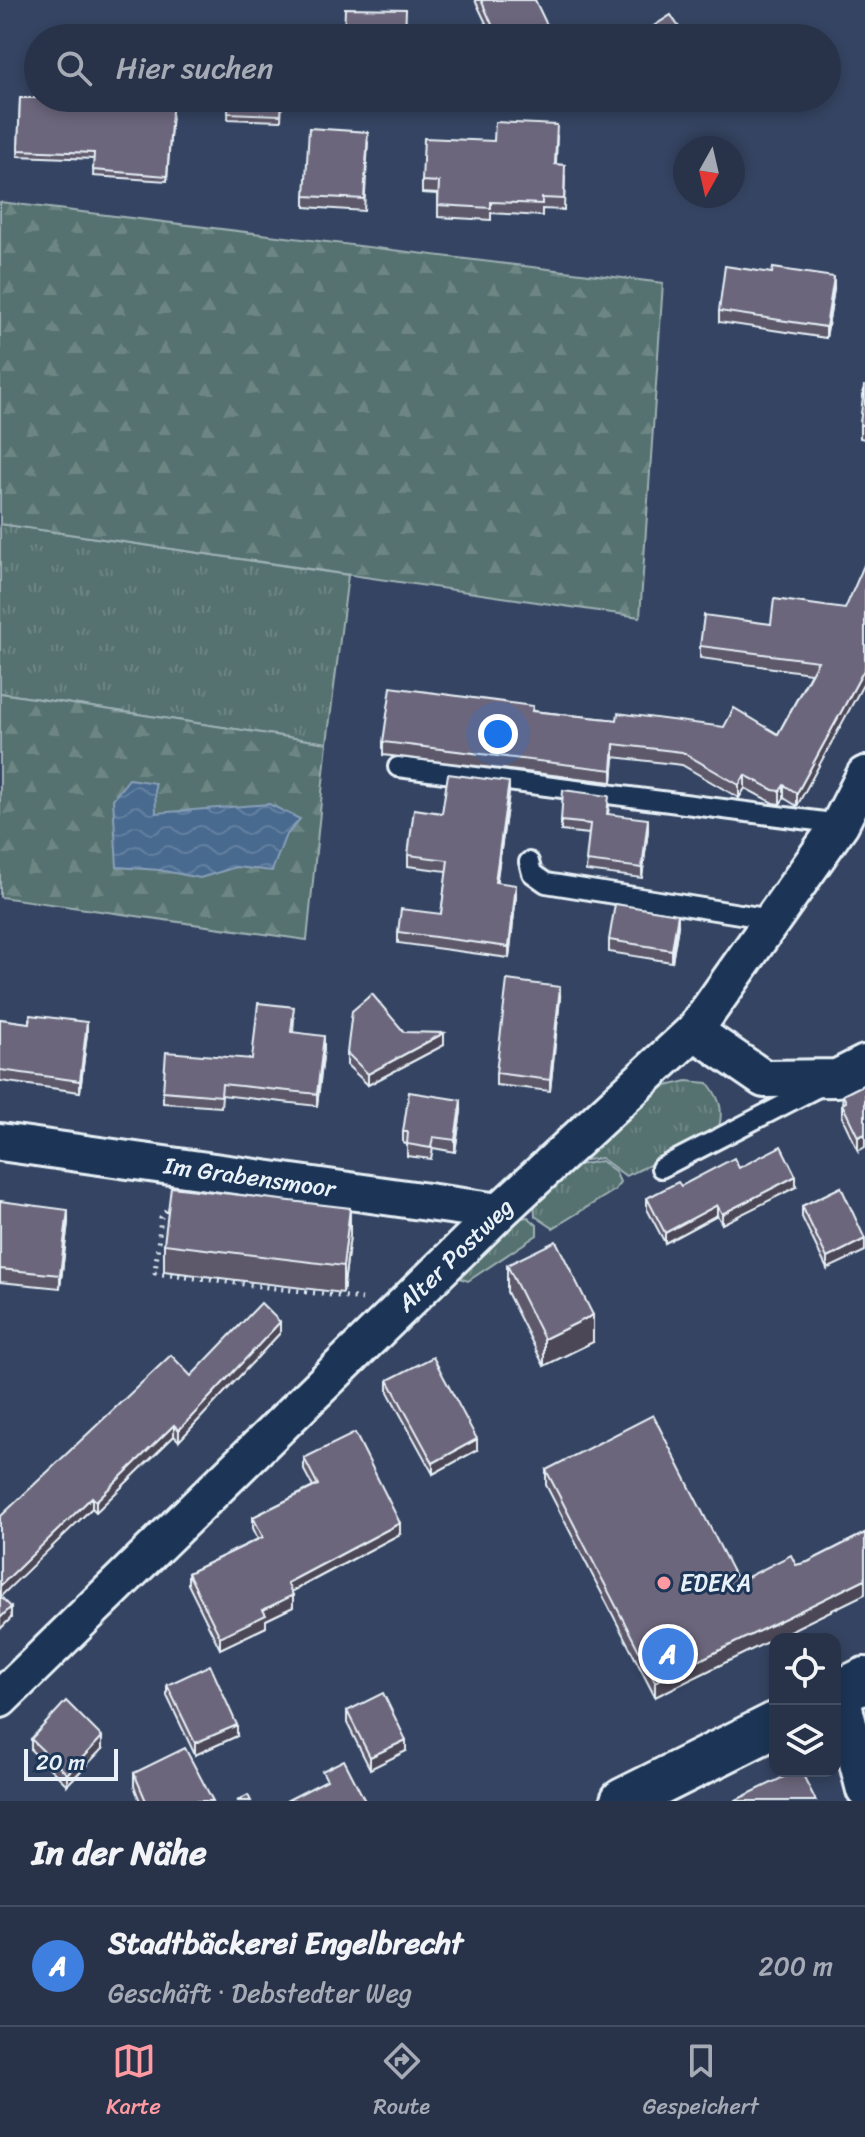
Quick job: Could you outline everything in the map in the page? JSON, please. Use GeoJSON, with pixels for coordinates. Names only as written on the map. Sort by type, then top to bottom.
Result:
{"type":"FeatureCollection","features":[{"type":"Feature","properties":{"kind":"street","name":"Alter Postweg"},"geometry":{"type":"LineString","coordinates":[[0,1699],[499,1212],[694,1031],[840,824],[865,775]]}},
{"type":"Feature","properties":{"kind":"street"},"geometry":{"type":"LineString","coordinates":[[694,1031],[764,1079],[851,1071]]}},
{"type":"Feature","properties":{"kind":"street","name":"Im Grabensmoor"},"geometry":{"type":"LineString","coordinates":[[0,1142],[499,1212]]}},
{"type":"Feature","properties":{"kind":"street"},"geometry":{"type":"LineString","coordinates":[[847,1689],[865,1790]]}},
{"type":"Feature","properties":{"kind":"street"},"geometry":{"type":"LineString","coordinates":[[623,1801],[769,1728]]}},
{"type":"Feature","properties":{"kind":"lane"},"geometry":{"type":"LineString","coordinates":[[398,767],[840,824]]}},
{"type":"Feature","properties":{"kind":"lane"},"geometry":{"type":"LineString","coordinates":[[529,862],[532,873],[546,883],[771,919]]}},
{"type":"Feature","properties":{"kind":"lane"},"geometry":{"type":"LineString","coordinates":[[661,1168],[851,1071]]}},
{"type":"Feature","properties":{"kind":"path"},"geometry":{"type":"LineString","coordinates":[[187,1168],[182,1192],[161,1217],[155,1273],[403,1305]]}},
{"type":"Feature","properties":{"kind":"green space"},"geometry":{"type":"Polygon","coordinates":[[[0,202],[663,283],[640,617],[0,524],[0,202]]]}},
{"type":"Feature","properties":{"kind":"green space"},"geometry":{"type":"Polygon","coordinates":[[[0,524],[348,575],[327,743],[0,693],[0,524]]]}},
{"type":"Feature","properties":{"kind":"green space"},"geometry":{"type":"Polygon","coordinates":[[[0,693],[327,743],[307,940],[0,897],[0,693]]]}},
{"type":"Feature","properties":{"kind":"green space"},"geometry":{"type":"Polygon","coordinates":[[[687,1081],[708,1083],[716,1096],[721,1113],[717,1134],[626,1176],[601,1158],[579,1161],[654,1089],[687,1081]]]}},
{"type":"Feature","properties":{"kind":"green space"},"geometry":{"type":"Polygon","coordinates":[[[601,1161],[615,1171],[620,1182],[615,1190],[553,1228],[535,1216],[534,1196],[578,1165],[601,1161]]]}},
{"type":"Feature","properties":{"kind":"green space"},"geometry":{"type":"Polygon","coordinates":[[[528,1217],[537,1225],[537,1235],[468,1281],[462,1279],[460,1273],[465,1266],[520,1218],[528,1217]]]}},
{"type":"Feature","properties":{"kind":"water"},"geometry":{"type":"Polygon","coordinates":[[[129,779],[155,783],[156,813],[269,804],[300,819],[285,837],[272,871],[236,867],[200,878],[159,870],[117,867],[113,799],[129,779]]]}},
{"type":"Feature","properties":{"kind":"building"},"geometry":{"type":"Polygon","coordinates":[[[481,0],[535,0],[547,24],[492,24],[481,0]]]}},
{"type":"Feature","properties":{"kind":"building"},"geometry":{"type":"Polygon","coordinates":[[[345,8],[406,9],[405,24],[344,24],[345,8]]]}},
{"type":"Feature","properties":{"kind":"building"},"geometry":{"type":"Polygon","coordinates":[[[671,15],[677,24],[657,24],[671,15]]]}},
{"type":"Feature","properties":{"kind":"building"},"geometry":{"type":"Polygon","coordinates":[[[20,98],[24,98],[24,112],[172,112],[167,176],[93,170],[94,153],[18,150],[20,98]]]}},
{"type":"Feature","properties":{"kind":"building"},"geometry":{"type":"Polygon","coordinates":[[[228,112],[281,112],[281,115],[228,112]]]}},
{"type":"Feature","properties":{"kind":"building"},"geometry":{"type":"Polygon","coordinates":[[[495,122],[557,125],[555,164],[565,165],[564,199],[542,198],[542,204],[491,202],[491,208],[438,205],[439,182],[422,181],[424,138],[494,141],[495,122]]]}},
{"type":"Feature","properties":{"kind":"building"},"geometry":{"type":"Polygon","coordinates":[[[309,128],[368,132],[364,199],[305,196],[309,128]]]}},
{"type":"Feature","properties":{"kind":"building"},"geometry":{"type":"Polygon","coordinates":[[[725,266],[772,273],[773,268],[834,277],[826,327],[719,311],[725,266]]]}},
{"type":"Feature","properties":{"kind":"building"},"geometry":{"type":"Polygon","coordinates":[[[864,386],[865,425],[860,425],[864,386]]]}},
{"type":"Feature","properties":{"kind":"building"},"geometry":{"type":"Polygon","coordinates":[[[865,563],[865,668],[797,793],[784,785],[780,791],[773,790],[745,775],[739,785],[682,752],[614,744],[612,770],[383,742],[391,687],[533,706],[532,711],[617,720],[618,713],[724,727],[734,708],[778,734],[818,661],[700,646],[704,615],[771,624],[774,599],[845,609],[865,563]]]}},
{"type":"Feature","properties":{"kind":"building"},"geometry":{"type":"Polygon","coordinates":[[[448,774],[509,782],[495,882],[516,885],[509,947],[398,932],[401,909],[441,914],[448,860],[408,855],[414,809],[442,813],[448,774]]]}},
{"type":"Feature","properties":{"kind":"building"},"geometry":{"type":"Polygon","coordinates":[[[563,790],[609,796],[607,814],[648,819],[642,868],[586,861],[590,824],[561,821],[563,790]]]}},
{"type":"Feature","properties":{"kind":"building"},"geometry":{"type":"Polygon","coordinates":[[[615,904],[678,914],[672,950],[609,940],[615,904]]]}},
{"type":"Feature","properties":{"kind":"building"},"geometry":{"type":"Polygon","coordinates":[[[507,980],[560,987],[550,1080],[496,1073],[507,980]]]}},
{"type":"Feature","properties":{"kind":"building"},"geometry":{"type":"Polygon","coordinates":[[[372,994],[404,1032],[444,1033],[368,1074],[347,1053],[352,1011],[372,994]]]}},
{"type":"Feature","properties":{"kind":"building"},"geometry":{"type":"Polygon","coordinates":[[[258,1003],[294,1007],[291,1032],[324,1036],[317,1094],[222,1084],[221,1096],[163,1091],[166,1052],[252,1059],[258,1003]]]}},
{"type":"Feature","properties":{"kind":"building"},"geometry":{"type":"Polygon","coordinates":[[[30,1015],[87,1022],[80,1081],[0,1070],[0,1019],[29,1023],[30,1015]]]}},
{"type":"Feature","properties":{"kind":"building"},"geometry":{"type":"Polygon","coordinates":[[[865,1084],[865,1134],[858,1137],[842,1104],[846,1102],[843,1095],[865,1084]]]}},
{"type":"Feature","properties":{"kind":"building"},"geometry":{"type":"Polygon","coordinates":[[[409,1092],[461,1100],[455,1140],[433,1137],[431,1148],[407,1144],[408,1132],[403,1132],[409,1092]]]}},
{"type":"Feature","properties":{"kind":"building"},"geometry":{"type":"Polygon","coordinates":[[[781,1146],[796,1176],[722,1214],[717,1205],[665,1233],[647,1198],[678,1182],[681,1186],[734,1158],[739,1168],[781,1146]]]}},
{"type":"Feature","properties":{"kind":"building"},"geometry":{"type":"Polygon","coordinates":[[[171,1187],[350,1208],[343,1266],[164,1244],[171,1187]]]}},
{"type":"Feature","properties":{"kind":"building"},"geometry":{"type":"Polygon","coordinates":[[[841,1187],[865,1239],[827,1258],[802,1206],[841,1187]]]}},
{"type":"Feature","properties":{"kind":"building"},"geometry":{"type":"Polygon","coordinates":[[[0,1201],[68,1210],[60,1275],[0,1269],[0,1201]]]}},
{"type":"Feature","properties":{"kind":"building"},"geometry":{"type":"Polygon","coordinates":[[[556,1241],[593,1315],[544,1339],[507,1265],[556,1241]]]}},
{"type":"Feature","properties":{"kind":"building"},"geometry":{"type":"Polygon","coordinates":[[[261,1303],[280,1322],[179,1430],[174,1425],[96,1501],[92,1497],[0,1586],[0,1517],[171,1355],[191,1376],[261,1303]]]}},
{"type":"Feature","properties":{"kind":"building"},"geometry":{"type":"Polygon","coordinates":[[[433,1357],[477,1439],[433,1463],[388,1380],[433,1357]]]}},
{"type":"Feature","properties":{"kind":"building","name":"EDEKA"},"geometry":{"type":"Polygon","coordinates":[[[653,1415],[738,1582],[791,1555],[796,1565],[808,1562],[865,1533],[865,1579],[655,1682],[546,1470],[653,1415]]]}},
{"type":"Feature","properties":{"kind":"building"},"geometry":{"type":"Polygon","coordinates":[[[355,1433],[400,1523],[287,1583],[293,1595],[263,1610],[266,1615],[220,1637],[188,1573],[263,1537],[253,1517],[318,1485],[304,1458],[355,1433]]]}},
{"type":"Feature","properties":{"kind":"building"},"geometry":{"type":"Polygon","coordinates":[[[0,1596],[11,1607],[0,1618],[0,1596]]]}},
{"type":"Feature","properties":{"kind":"building"},"geometry":{"type":"Polygon","coordinates":[[[210,1665],[237,1725],[195,1743],[167,1685],[210,1665]]]}},
{"type":"Feature","properties":{"kind":"building"},"geometry":{"type":"Polygon","coordinates":[[[383,1693],[406,1740],[370,1757],[347,1711],[383,1693]]]}},
{"type":"Feature","properties":{"kind":"building"},"geometry":{"type":"Polygon","coordinates":[[[66,1701],[102,1737],[67,1774],[31,1739],[66,1701]]]}},
{"type":"Feature","properties":{"kind":"building"},"geometry":{"type":"Polygon","coordinates":[[[185,1748],[213,1801],[146,1801],[134,1773],[185,1748]]]}},
{"type":"Feature","properties":{"kind":"building"},"geometry":{"type":"Polygon","coordinates":[[[344,1760],[365,1801],[286,1801],[327,1780],[322,1771],[344,1760]]]}},
{"type":"Feature","properties":{"kind":"building"},"geometry":{"type":"Polygon","coordinates":[[[784,1777],[804,1777],[816,1801],[734,1801],[784,1777]]]}},
{"type":"Feature","properties":{"kind":"building"},"geometry":{"type":"Polygon","coordinates":[[[248,1795],[251,1801],[237,1801],[248,1795]]]}},
{"type":"Feature","properties":{"kind":"place","name":"EDEKA"},"geometry":{"type":"Point","coordinates":[664,1583]}},
{"type":"Feature","properties":{"kind":"place","name":"Stadtbäckerei Engelbrecht"},"geometry":{"type":"Point","coordinates":[668,1654]}}]}
